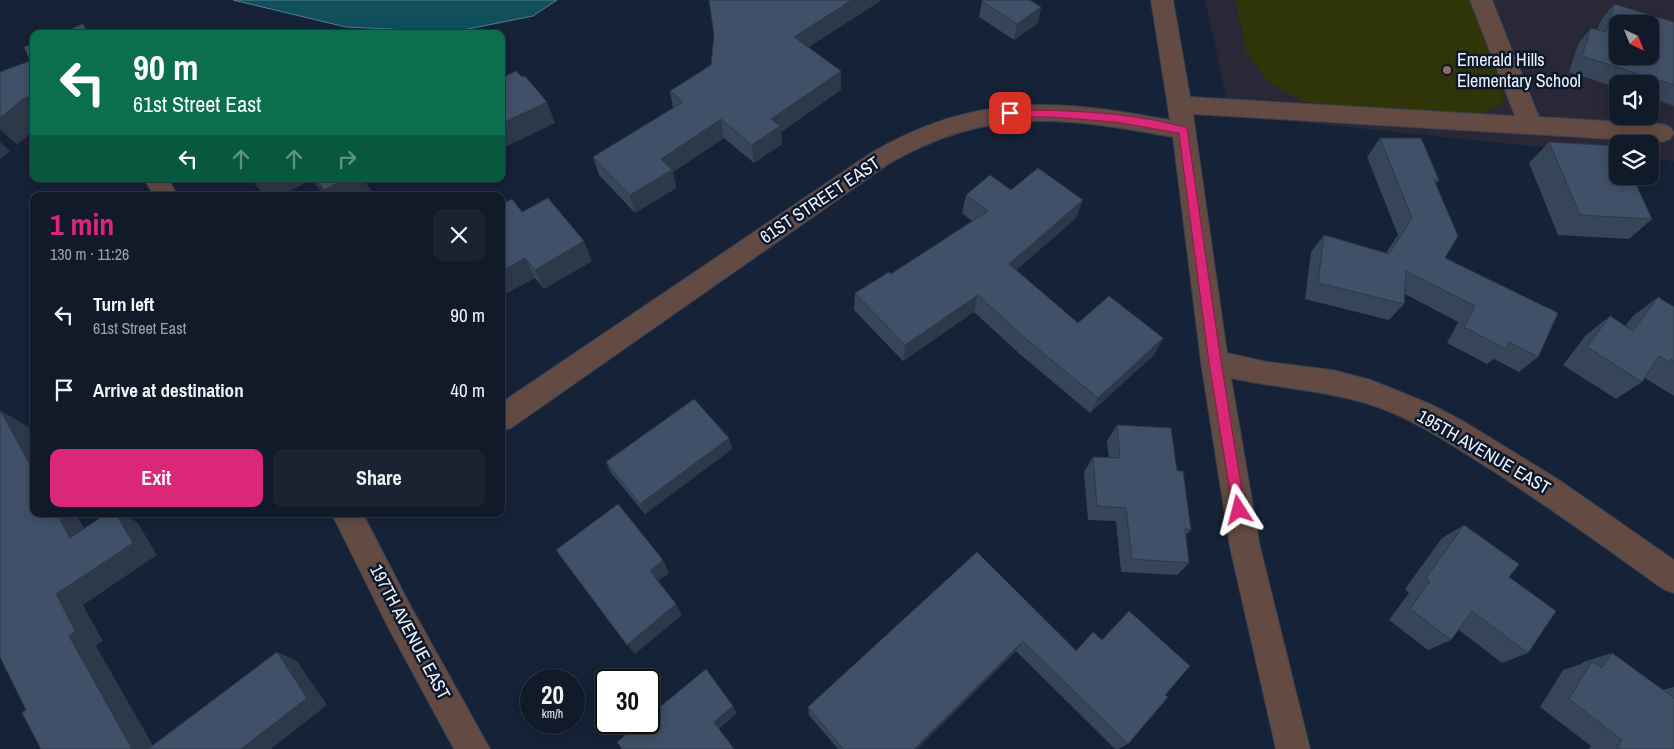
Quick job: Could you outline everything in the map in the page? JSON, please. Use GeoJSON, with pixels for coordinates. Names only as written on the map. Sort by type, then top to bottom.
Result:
{"type":"FeatureCollection","features":[{"type":"Feature","properties":{"kind":"street"},"geometry":{"type":"LineString","coordinates":[[1162,0],[1182,118],[1215,362],[1245,547],[1293,749]]}},
{"type":"Feature","properties":{"kind":"street"},"geometry":{"type":"LineString","coordinates":[[1481,0],[1530,125]]}},
{"type":"Feature","properties":{"kind":"street","name":"61ST STREET EAST"},"geometry":{"type":"LineString","coordinates":[[505,417],[879,159],[902,145],[974,119],[1010,113],[1115,118],[1530,125],[1662,133]]}},
{"type":"Feature","properties":{"kind":"street","name":"195TH AVENUE EAST"},"geometry":{"type":"LineString","coordinates":[[1215,362],[1266,374],[1332,382],[1372,392],[1420,413],[1453,430],[1550,490],[1674,578]]}},
{"type":"Feature","properties":{"kind":"street","name":"197TH AVENUE EAST"},"geometry":{"type":"LineString","coordinates":[[354,517],[399,616],[474,749]]}},
{"type":"Feature","properties":{"kind":"shaded area","name":"Emerald Hills Elementary School"},"geometry":{"type":"Polygon","coordinates":[[[1205,0],[1674,0],[1674,161],[1659,159],[1659,135],[1609,135],[1609,154],[1230,115],[1205,0]]]}},
{"type":"Feature","properties":{"kind":"green space"},"geometry":{"type":"Polygon","coordinates":[[[1236,0],[1469,0],[1496,66],[1503,92],[1503,103],[1481,113],[1419,118],[1302,101],[1269,82],[1246,52],[1236,0]]]}},
{"type":"Feature","properties":{"kind":"water"},"geometry":{"type":"Polygon","coordinates":[[[233,0],[557,0],[533,16],[463,30],[346,27],[233,0]]]}},
{"type":"Feature","properties":{"kind":"building"},"geometry":{"type":"Polygon","coordinates":[[[709,0],[852,0],[794,37],[841,71],[771,119],[780,126],[752,145],[721,119],[661,159],[672,170],[630,195],[593,157],[683,102],[670,91],[711,65],[714,35],[709,0]]]}},
{"type":"Feature","properties":{"kind":"building"},"geometry":{"type":"Polygon","coordinates":[[[983,0],[1030,0],[1041,7],[1017,24],[983,0]]]}},
{"type":"Feature","properties":{"kind":"building"},"geometry":{"type":"Polygon","coordinates":[[[1614,4],[1651,15],[1611,15],[1614,4]]]}},
{"type":"Feature","properties":{"kind":"building"},"geometry":{"type":"Polygon","coordinates":[[[1659,18],[1674,22],[1674,85],[1659,80],[1659,75],[1642,75],[1611,65],[1659,65],[1659,18]]]}},
{"type":"Feature","properties":{"kind":"building"},"geometry":{"type":"Polygon","coordinates":[[[1609,22],[1609,65],[1582,56],[1591,28],[1606,32],[1609,22]]]}},
{"type":"Feature","properties":{"kind":"building"},"geometry":{"type":"Polygon","coordinates":[[[83,24],[85,30],[68,30],[83,24]]]}},
{"type":"Feature","properties":{"kind":"building"},"geometry":{"type":"Polygon","coordinates":[[[30,45],[30,61],[24,47],[30,45]]]}},
{"type":"Feature","properties":{"kind":"building"},"geometry":{"type":"Polygon","coordinates":[[[30,61],[30,96],[23,99],[0,118],[0,72],[30,61]]]}},
{"type":"Feature","properties":{"kind":"building"},"geometry":{"type":"Polygon","coordinates":[[[516,71],[522,77],[525,76],[547,102],[505,122],[505,76],[516,71]]]}},
{"type":"Feature","properties":{"kind":"building"},"geometry":{"type":"Polygon","coordinates":[[[1380,138],[1421,138],[1439,180],[1434,180],[1458,236],[1445,258],[1558,313],[1538,357],[1509,342],[1506,349],[1464,327],[1475,306],[1406,271],[1404,304],[1318,283],[1324,235],[1389,254],[1412,218],[1380,138]]]}},
{"type":"Feature","properties":{"kind":"building"},"geometry":{"type":"Polygon","coordinates":[[[1549,142],[1609,145],[1609,185],[1636,185],[1652,219],[1580,215],[1549,142]]]}},
{"type":"Feature","properties":{"kind":"building"},"geometry":{"type":"Polygon","coordinates":[[[1038,168],[1083,200],[1009,264],[1078,323],[1109,296],[1163,338],[1098,398],[1026,339],[978,295],[905,345],[855,293],[889,272],[891,274],[988,211],[966,195],[990,175],[1011,190],[1038,168]]]}},
{"type":"Feature","properties":{"kind":"building"},"geometry":{"type":"Polygon","coordinates":[[[318,182],[340,182],[324,190],[318,182]]]}},
{"type":"Feature","properties":{"kind":"building"},"geometry":{"type":"Polygon","coordinates":[[[548,198],[584,241],[535,270],[525,258],[505,270],[505,203],[512,199],[522,212],[548,198]]]}},
{"type":"Feature","properties":{"kind":"building"},"geometry":{"type":"Polygon","coordinates":[[[1658,297],[1674,307],[1674,362],[1671,359],[1669,362],[1659,356],[1642,382],[1587,347],[1610,316],[1633,331],[1658,297]]]}},
{"type":"Feature","properties":{"kind":"building"},"geometry":{"type":"Polygon","coordinates":[[[694,399],[729,438],[640,504],[606,462],[694,399]]]}},
{"type":"Feature","properties":{"kind":"building"},"geometry":{"type":"Polygon","coordinates":[[[0,410],[30,465],[30,517],[59,517],[70,538],[102,517],[118,517],[133,543],[56,594],[75,631],[69,636],[132,749],[41,749],[22,713],[26,710],[0,657],[0,410]]]}},
{"type":"Feature","properties":{"kind":"building"},"geometry":{"type":"Polygon","coordinates":[[[1117,425],[1171,428],[1177,471],[1183,471],[1191,530],[1185,529],[1189,563],[1132,559],[1126,508],[1097,506],[1093,457],[1120,458],[1117,425]]]}},
{"type":"Feature","properties":{"kind":"building"},"geometry":{"type":"Polygon","coordinates":[[[618,504],[663,560],[650,571],[676,604],[627,645],[556,550],[618,504]]]}},
{"type":"Feature","properties":{"kind":"building"},"geometry":{"type":"Polygon","coordinates":[[[1464,525],[1519,564],[1509,577],[1556,611],[1528,653],[1472,611],[1451,640],[1410,609],[1430,581],[1426,578],[1464,525]]]}},
{"type":"Feature","properties":{"kind":"building"},"geometry":{"type":"Polygon","coordinates":[[[977,552],[1076,651],[1093,632],[1102,640],[1129,611],[1190,666],[1165,695],[1168,697],[1128,744],[1023,641],[914,749],[843,749],[808,707],[977,552]]]}},
{"type":"Feature","properties":{"kind":"building"},"geometry":{"type":"Polygon","coordinates":[[[277,652],[307,698],[241,749],[148,749],[277,652]]]}},
{"type":"Feature","properties":{"kind":"building"},"geometry":{"type":"Polygon","coordinates":[[[1612,653],[1674,698],[1674,749],[1617,749],[1622,740],[1569,699],[1592,661],[1602,668],[1612,653]]]}},
{"type":"Feature","properties":{"kind":"building"},"geometry":{"type":"Polygon","coordinates":[[[706,669],[733,706],[714,722],[734,749],[622,749],[617,742],[627,734],[660,734],[660,707],[706,669]]]}},
{"type":"Feature","properties":{"kind":"place","name":"Emerald Hills Elementary School"},"geometry":{"type":"Point","coordinates":[1447,70]}},
{"type":"Feature","properties":{"kind":"route"},"geometry":{"type":"LineString","coordinates":[[1010,113],[1115,118],[1184,131],[1215,362],[1239,510]]}}]}
